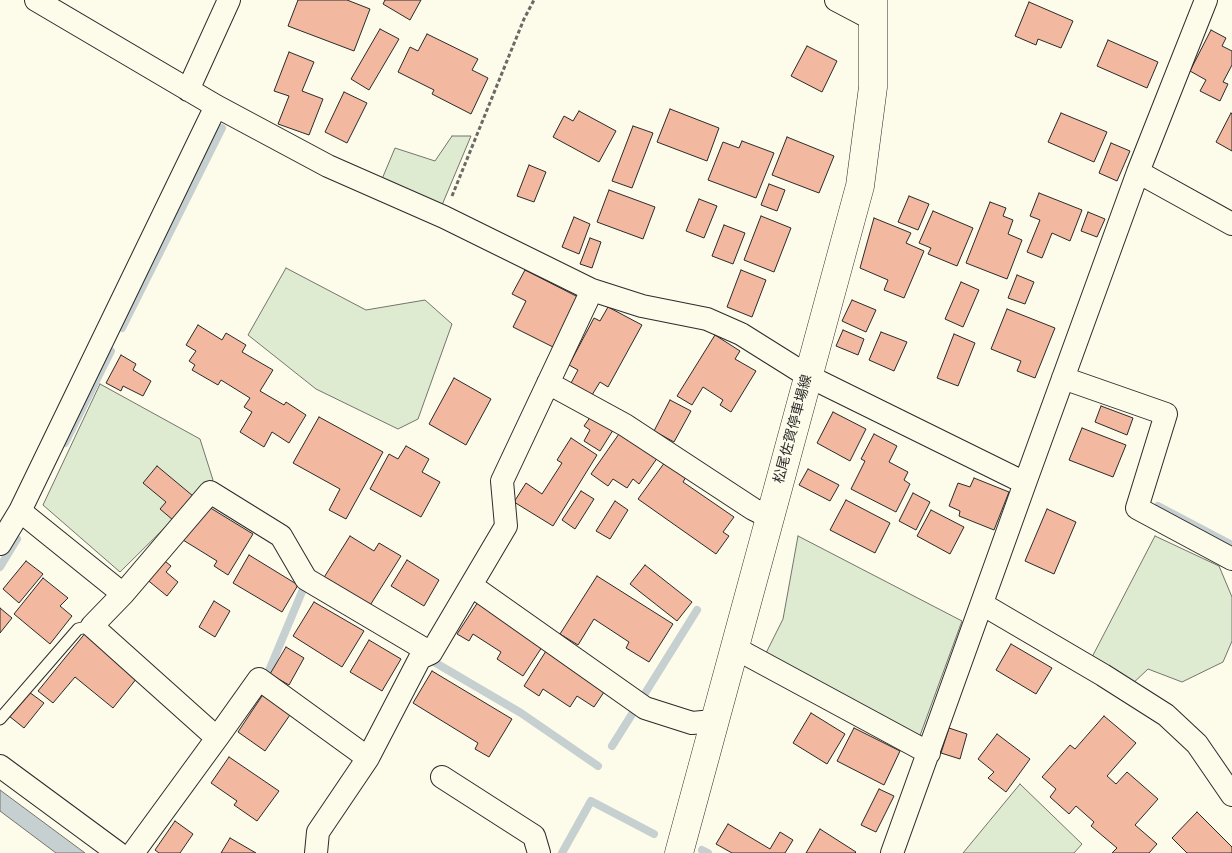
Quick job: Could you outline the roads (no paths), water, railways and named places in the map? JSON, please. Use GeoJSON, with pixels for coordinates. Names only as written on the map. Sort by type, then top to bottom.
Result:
{"type":"FeatureCollection","features":[{"type":"Feature","properties":{"kind":"main road","name":"松尾佐賀停車場線"},"geometry":{"type":"LineString","coordinates":[[679,853],[733,647],[860,186],[873,87],[873,9]]}},
{"type":"Feature","properties":{"kind":"street"},"geometry":{"type":"LineString","coordinates":[[36,0],[216,106],[328,166],[444,217],[592,290],[642,306],[707,319],[741,334],[808,376],[1025,483]]}},
{"type":"Feature","properties":{"kind":"street"},"geometry":{"type":"LineString","coordinates":[[188,90],[229,0]]}},
{"type":"Feature","properties":{"kind":"street"},"geometry":{"type":"LineString","coordinates":[[836,0],[873,9]]}},
{"type":"Feature","properties":{"kind":"street"},"geometry":{"type":"LineString","coordinates":[[892,853],[1138,172],[1206,0]]}},
{"type":"Feature","properties":{"kind":"street"},"geometry":{"type":"LineString","coordinates":[[0,544],[20,511],[216,106]]}},
{"type":"Feature","properties":{"kind":"street"},"geometry":{"type":"LineString","coordinates":[[1138,172],[1232,224]]}},
{"type":"Feature","properties":{"kind":"street"},"geometry":{"type":"LineString","coordinates":[[316,853],[318,832],[368,758],[426,656],[472,586],[506,526],[502,481],[592,290]]}},
{"type":"Feature","properties":{"kind":"street"},"geometry":{"type":"LineString","coordinates":[[1063,378],[1166,414],[1137,508],[1232,559]]}},
{"type":"Feature","properties":{"kind":"street"},"geometry":{"type":"LineString","coordinates":[[548,383],[625,425],[753,509],[769,517]]}},
{"type":"Feature","properties":{"kind":"street"},"geometry":{"type":"LineString","coordinates":[[217,738],[92,626],[123,594],[210,492],[282,536],[306,579],[426,656]]}},
{"type":"Feature","properties":{"kind":"street"},"geometry":{"type":"LineString","coordinates":[[20,511],[123,594]]}},
{"type":"Feature","properties":{"kind":"street"},"geometry":{"type":"LineString","coordinates":[[472,586],[645,708],[692,723],[713,721]]}},
{"type":"Feature","properties":{"kind":"street"},"geometry":{"type":"LineString","coordinates":[[982,604],[1103,674],[1166,715],[1197,744],[1232,795]]}},
{"type":"Feature","properties":{"kind":"street"},"geometry":{"type":"LineString","coordinates":[[733,647],[929,753]]}},
{"type":"Feature","properties":{"kind":"street"},"geometry":{"type":"LineString","coordinates":[[133,853],[217,738],[267,684],[368,758]]}},
{"type":"Feature","properties":{"kind":"street"},"geometry":{"type":"LineString","coordinates":[[0,766],[118,853]]}},
{"type":"Feature","properties":{"kind":"street"},"geometry":{"type":"LineString","coordinates":[[442,777],[534,836],[539,853]]}},
{"type":"Feature","properties":{"kind":"lane"},"geometry":{"type":"LineString","coordinates":[[0,719],[78,630],[92,626]]}},
{"type":"Feature","properties":{"kind":"waterway"},"geometry":{"type":"LineString","coordinates":[[122,328],[222,128]]}},
{"type":"Feature","properties":{"kind":"waterway"},"geometry":{"type":"LineString","coordinates":[[65,443],[111,351]]}},
{"type":"Feature","properties":{"kind":"waterway"},"geometry":{"type":"LineString","coordinates":[[1158,506],[1232,545]]}},
{"type":"Feature","properties":{"kind":"waterway"},"geometry":{"type":"LineString","coordinates":[[0,567],[17,539]]}},
{"type":"Feature","properties":{"kind":"waterway"},"geometry":{"type":"LineString","coordinates":[[265,680],[304,587],[308,589]]}},
{"type":"Feature","properties":{"kind":"waterway"},"geometry":{"type":"LineString","coordinates":[[644,695],[697,610]]}},
{"type":"Feature","properties":{"kind":"waterway"},"geometry":{"type":"LineString","coordinates":[[429,659],[521,713],[598,766]]}},
{"type":"Feature","properties":{"kind":"waterway"},"geometry":{"type":"LineString","coordinates":[[612,746],[634,711]]}},
{"type":"Feature","properties":{"kind":"waterway"},"geometry":{"type":"LineString","coordinates":[[562,853],[591,801],[654,834]]}},
{"type":"Feature","properties":{"kind":"waterway"},"geometry":{"type":"LineString","coordinates":[[702,850],[708,853]]}}]}
